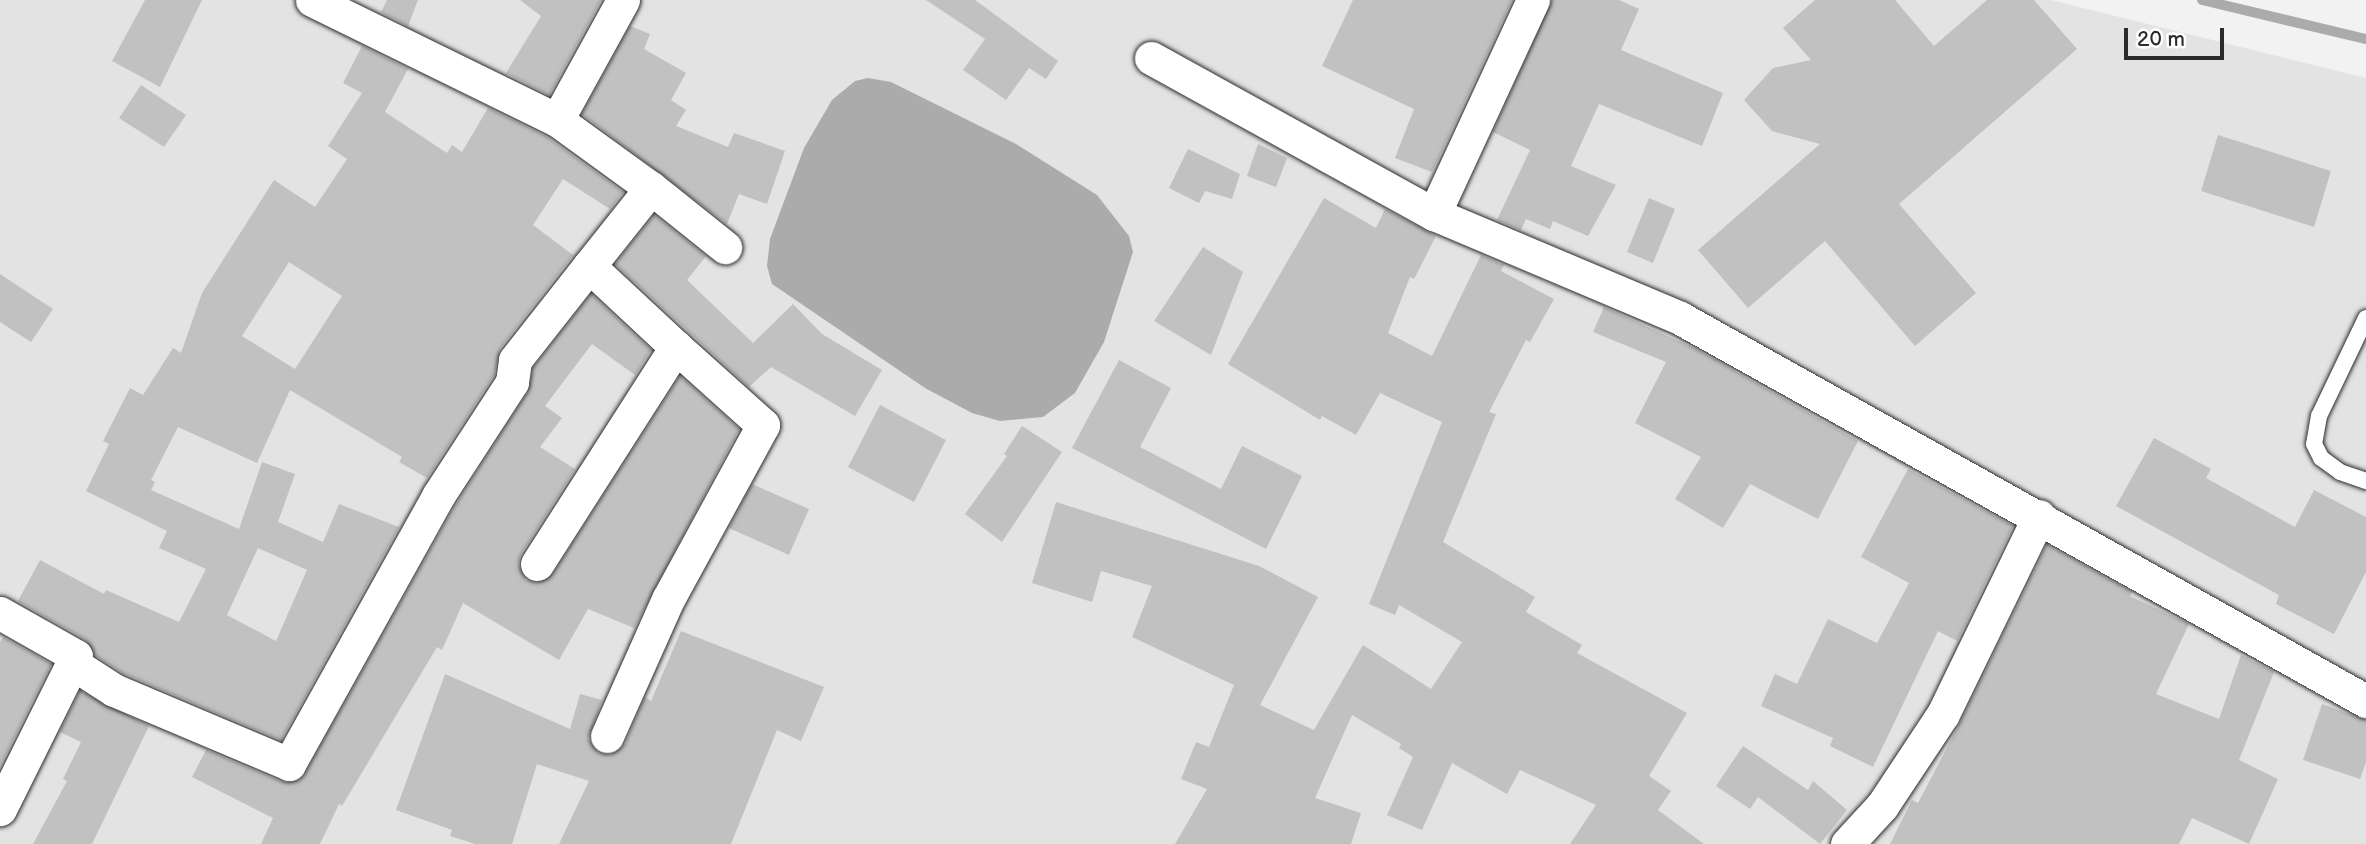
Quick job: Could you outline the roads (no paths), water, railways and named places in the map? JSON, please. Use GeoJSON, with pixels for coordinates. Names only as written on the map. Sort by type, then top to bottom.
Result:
{"type":"FeatureCollection","features":[{"type":"Feature","properties":{"kind":"street"},"geometry":{"type":"LineString","coordinates":[[312,0],[557,120],[651,188],[725,247]]}},
{"type":"Feature","properties":{"kind":"street"},"geometry":{"type":"LineString","coordinates":[[557,120],[623,0]]}},
{"type":"Feature","properties":{"kind":"street"},"geometry":{"type":"LineString","coordinates":[[1434,214],[1533,0]]}},
{"type":"Feature","properties":{"kind":"street"},"geometry":{"type":"LineString","coordinates":[[1151,58],[1434,214],[1680,318],[2039,516],[2366,701]]}},
{"type":"Feature","properties":{"kind":"street"},"geometry":{"type":"LineString","coordinates":[[72,663],[114,690],[289,764],[438,496],[512,382],[515,360],[651,188]]}},
{"type":"Feature","properties":{"kind":"street"},"geometry":{"type":"LineString","coordinates":[[589,266],[762,425],[668,599],[607,736]]}},
{"type":"Feature","properties":{"kind":"street"},"geometry":{"type":"LineString","coordinates":[[537,564],[676,347]]}},
{"type":"Feature","properties":{"kind":"street"},"geometry":{"type":"LineString","coordinates":[[1847,844],[1882,806],[1942,714],[2039,516]]}},
{"type":"Feature","properties":{"kind":"street"},"geometry":{"type":"LineString","coordinates":[[0,612],[76,656],[0,809]]}},
{"type":"Feature","properties":{"kind":"lane"},"geometry":{"type":"LineString","coordinates":[[2366,318],[2319,416],[2314,444],[2321,458],[2340,472],[2366,481]]}},
{"type":"Feature","properties":{"kind":"waterway"},"geometry":{"type":"LineString","coordinates":[[2202,0],[2366,39]]}}]}
